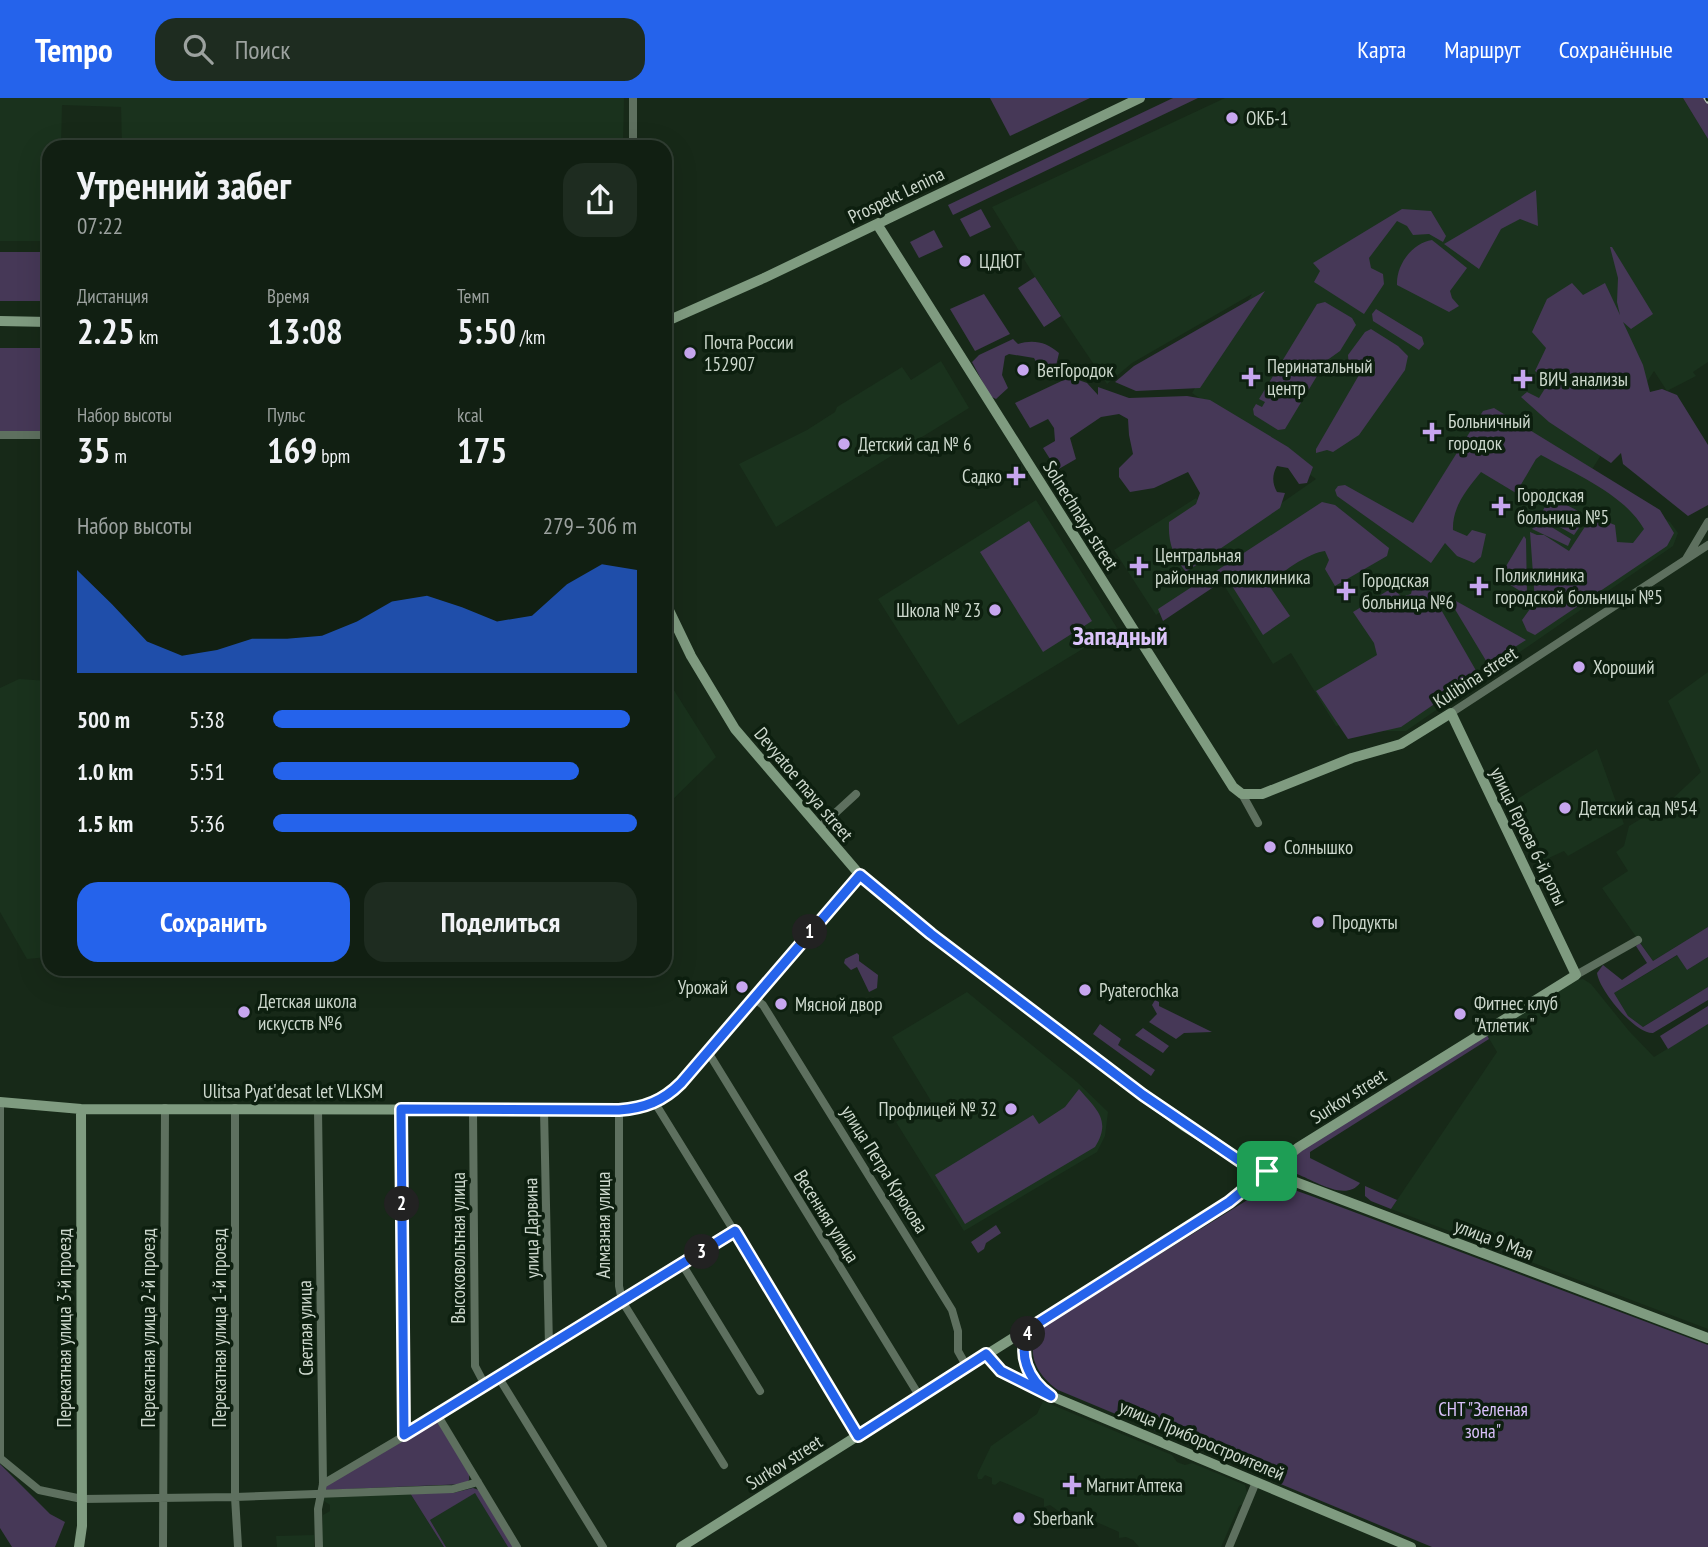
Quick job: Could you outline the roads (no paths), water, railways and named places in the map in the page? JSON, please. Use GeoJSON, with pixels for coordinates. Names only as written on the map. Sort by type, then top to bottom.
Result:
{"type":"FeatureCollection","features":[{"type":"Feature","properties":{"kind":"main road","name":"Prospekt Lenina"},"geometry":{"type":"LineString","coordinates":[[672,319],[1140,98]]}},
{"type":"Feature","properties":{"kind":"main road","name":"Solnechnaya street"},"geometry":{"type":"LineString","coordinates":[[877,223],[1229,782],[1242,794]]}},
{"type":"Feature","properties":{"kind":"main road"},"geometry":{"type":"LineString","coordinates":[[0,321],[42,322]]}},
{"type":"Feature","properties":{"kind":"main road","name":"Devyatoe maya street"},"geometry":{"type":"LineString","coordinates":[[672,617],[691,656],[735,729],[860,875],[921,927],[1136,1090],[1240,1161],[1267,1171]]}},
{"type":"Feature","properties":{"kind":"main road","name":"Kulibina street"},"geometry":{"type":"LineString","coordinates":[[1242,794],[1262,794],[1352,758],[1394,747],[1409,741],[1451,713]]}},
{"type":"Feature","properties":{"kind":"main road","name":"улица Героев 6-й роты"},"geometry":{"type":"LineString","coordinates":[[1451,713],[1576,975]]}},
{"type":"Feature","properties":{"kind":"main road","name":"Ulitsa Pyat'desat let VLKSM"},"geometry":{"type":"LineString","coordinates":[[0,1102],[81,1108],[619,1110],[646,1107],[672,1092],[860,875]]}},
{"type":"Feature","properties":{"kind":"main road","name":"Surkov street"},"geometry":{"type":"LineString","coordinates":[[681,1547],[1229,1202],[1299,1147],[1576,975]]}},
{"type":"Feature","properties":{"kind":"main road","name":"Перекатная улица 3-й проезд"},"geometry":{"type":"LineString","coordinates":[[79,1547],[82,1499],[81,1108]]}},
{"type":"Feature","properties":{"kind":"main road","name":"улица 9 Мая"},"geometry":{"type":"LineString","coordinates":[[1267,1171],[1708,1338]]}},
{"type":"Feature","properties":{"kind":"main road"},"geometry":{"type":"LineString","coordinates":[[1038,1322],[1028,1334],[1024,1357],[1037,1384],[1051,1396]]}},
{"type":"Feature","properties":{"kind":"main road","name":"улица Приборостроителей"},"geometry":{"type":"LineString","coordinates":[[986,1354],[1001,1371],[1051,1396],[1411,1547]]}},
{"type":"Feature","properties":{"kind":"street"},"geometry":{"type":"LineString","coordinates":[[633,98],[633,140]]}},
{"type":"Feature","properties":{"kind":"street"},"geometry":{"type":"LineString","coordinates":[[0,435],[42,435]]}},
{"type":"Feature","properties":{"kind":"street"},"geometry":{"type":"LineString","coordinates":[[1686,559],[1708,522]]}},
{"type":"Feature","properties":{"kind":"street","name":"Kulibina street"},"geometry":{"type":"LineString","coordinates":[[1451,713],[1708,545]]}},
{"type":"Feature","properties":{"kind":"street"},"geometry":{"type":"LineString","coordinates":[[819,828],[856,794]]}},
{"type":"Feature","properties":{"kind":"street","name":"Solnechnaya street"},"geometry":{"type":"LineString","coordinates":[[1242,794],[1258,823]]}},
{"type":"Feature","properties":{"kind":"street"},"geometry":{"type":"LineString","coordinates":[[1576,975],[1638,940]]}},
{"type":"Feature","properties":{"kind":"street","name":"улица Петра Крюкова"},"geometry":{"type":"LineString","coordinates":[[754,998],[763,1005],[802,1065],[952,1310],[957,1327],[958,1352],[967,1367]]}},
{"type":"Feature","properties":{"kind":"street","name":"Весенняя улица"},"geometry":{"type":"LineString","coordinates":[[708,1052],[920,1397]]}},
{"type":"Feature","properties":{"kind":"street"},"geometry":{"type":"LineString","coordinates":[[0,1102],[0,1459],[39,1490],[82,1499],[235,1497],[453,1489],[478,1482]]}},
{"type":"Feature","properties":{"kind":"street"},"geometry":{"type":"LineString","coordinates":[[655,1103],[858,1436]]}},
{"type":"Feature","properties":{"kind":"street","name":"Перекатная улица 2-й проезд"},"geometry":{"type":"LineString","coordinates":[[163,1547],[165,1108]]}},
{"type":"Feature","properties":{"kind":"street","name":"Перекатная улица 1-й проезд"},"geometry":{"type":"LineString","coordinates":[[235,1108],[235,1497],[238,1547]]}},
{"type":"Feature","properties":{"kind":"street","name":"Светлая улица"},"geometry":{"type":"LineString","coordinates":[[318,1109],[323,1484],[320,1494],[318,1547]]}},
{"type":"Feature","properties":{"kind":"street"},"geometry":{"type":"LineString","coordinates":[[401,1109],[404,1435]]}},
{"type":"Feature","properties":{"kind":"street","name":"Высоковольтная улица"},"geometry":{"type":"LineString","coordinates":[[473,1109],[475,1366],[485,1385]]}},
{"type":"Feature","properties":{"kind":"street","name":"улица Дарвина"},"geometry":{"type":"LineString","coordinates":[[544,1110],[549,1347]]}},
{"type":"Feature","properties":{"kind":"street","name":"Алмазная улица"},"geometry":{"type":"LineString","coordinates":[[619,1110],[619,1286],[622,1301],[723,1465]]}},
{"type":"Feature","properties":{"kind":"street"},"geometry":{"type":"LineString","coordinates":[[323,1484],[438,1416],[735,1231]]}},
{"type":"Feature","properties":{"kind":"street"},"geometry":{"type":"LineString","coordinates":[[682,1264],[760,1391]]}},
{"type":"Feature","properties":{"kind":"street"},"geometry":{"type":"LineString","coordinates":[[499,1378],[603,1547]]}},
{"type":"Feature","properties":{"kind":"street"},"geometry":{"type":"LineString","coordinates":[[438,1416],[517,1547]]}},
{"type":"Feature","properties":{"kind":"street"},"geometry":{"type":"LineString","coordinates":[[1228,1547],[1256,1482]]}},
{"type":"Feature","properties":{"kind":"place","name":"ОКБ-1"},"geometry":{"type":"Point","coordinates":[1232,118]}},
{"type":"Feature","properties":{"kind":"place","name":"ЦДЮТ"},"geometry":{"type":"Point","coordinates":[965,261]}},
{"type":"Feature","properties":{"kind":"place","name":"Почта России 152907"},"geometry":{"type":"Point","coordinates":[690,353]}},
{"type":"Feature","properties":{"kind":"place","name":"ВетГородок"},"geometry":{"type":"Point","coordinates":[1023,370]}},
{"type":"Feature","properties":{"kind":"place","name":"Перинатальный центр"},"geometry":{"type":"Point","coordinates":[1251,377]}},
{"type":"Feature","properties":{"kind":"place","name":"ВИЧ анализы"},"geometry":{"type":"Point","coordinates":[1523,379]}},
{"type":"Feature","properties":{"kind":"place","name":"Больничный городок"},"geometry":{"type":"Point","coordinates":[1432,432]}},
{"type":"Feature","properties":{"kind":"place","name":"Детский сад № 6"},"geometry":{"type":"Point","coordinates":[844,444]}},
{"type":"Feature","properties":{"kind":"place","name":"Садко"},"geometry":{"type":"Point","coordinates":[1016,476]}},
{"type":"Feature","properties":{"kind":"place","name":"Городская больница №5"},"geometry":{"type":"Point","coordinates":[1501,506]}},
{"type":"Feature","properties":{"kind":"place","name":"Центральная районная поликлиника"},"geometry":{"type":"Point","coordinates":[1139,566]}},
{"type":"Feature","properties":{"kind":"place","name":"Поликлиника городской больницы №5"},"geometry":{"type":"Point","coordinates":[1479,586]}},
{"type":"Feature","properties":{"kind":"place","name":"Городская больница №6"},"geometry":{"type":"Point","coordinates":[1346,591]}},
{"type":"Feature","properties":{"kind":"place","name":"Школа № 23"},"geometry":{"type":"Point","coordinates":[995,610]}},
{"type":"Feature","properties":{"kind":"place","name":"Хороший"},"geometry":{"type":"Point","coordinates":[1579,667]}},
{"type":"Feature","properties":{"kind":"place","name":"Детский сад №54"},"geometry":{"type":"Point","coordinates":[1565,808]}},
{"type":"Feature","properties":{"kind":"place","name":"Солнышко"},"geometry":{"type":"Point","coordinates":[1270,847]}},
{"type":"Feature","properties":{"kind":"place","name":"Продукты"},"geometry":{"type":"Point","coordinates":[1318,922]}},
{"type":"Feature","properties":{"kind":"place","name":"Урожай"},"geometry":{"type":"Point","coordinates":[742,987]}},
{"type":"Feature","properties":{"kind":"place","name":"Pyaterochka"},"geometry":{"type":"Point","coordinates":[1085,990]}},
{"type":"Feature","properties":{"kind":"place","name":"Мясной двор"},"geometry":{"type":"Point","coordinates":[781,1004]}},
{"type":"Feature","properties":{"kind":"place","name":"Детская школа искусств №6"},"geometry":{"type":"Point","coordinates":[244,1012]}},
{"type":"Feature","properties":{"kind":"place","name":"Фитнес клуб \"Атлетик\""},"geometry":{"type":"Point","coordinates":[1460,1014]}},
{"type":"Feature","properties":{"kind":"place","name":"Профлицей № 32"},"geometry":{"type":"Point","coordinates":[1011,1109]}},
{"type":"Feature","properties":{"kind":"place","name":"Магнит Аптека"},"geometry":{"type":"Point","coordinates":[1072,1485]}},
{"type":"Feature","properties":{"kind":"place","name":"Sberbank"},"geometry":{"type":"Point","coordinates":[1019,1518]}},
{"type":"Feature","properties":{"kind":"district","name":"Западный"},"geometry":{"type":"Point","coordinates":[1120,635]}},
{"type":"Feature","properties":{"kind":"park label","name":"СНТ \"Зеленая зона\""},"geometry":{"type":"Point","coordinates":[1483,1420]}}]}
